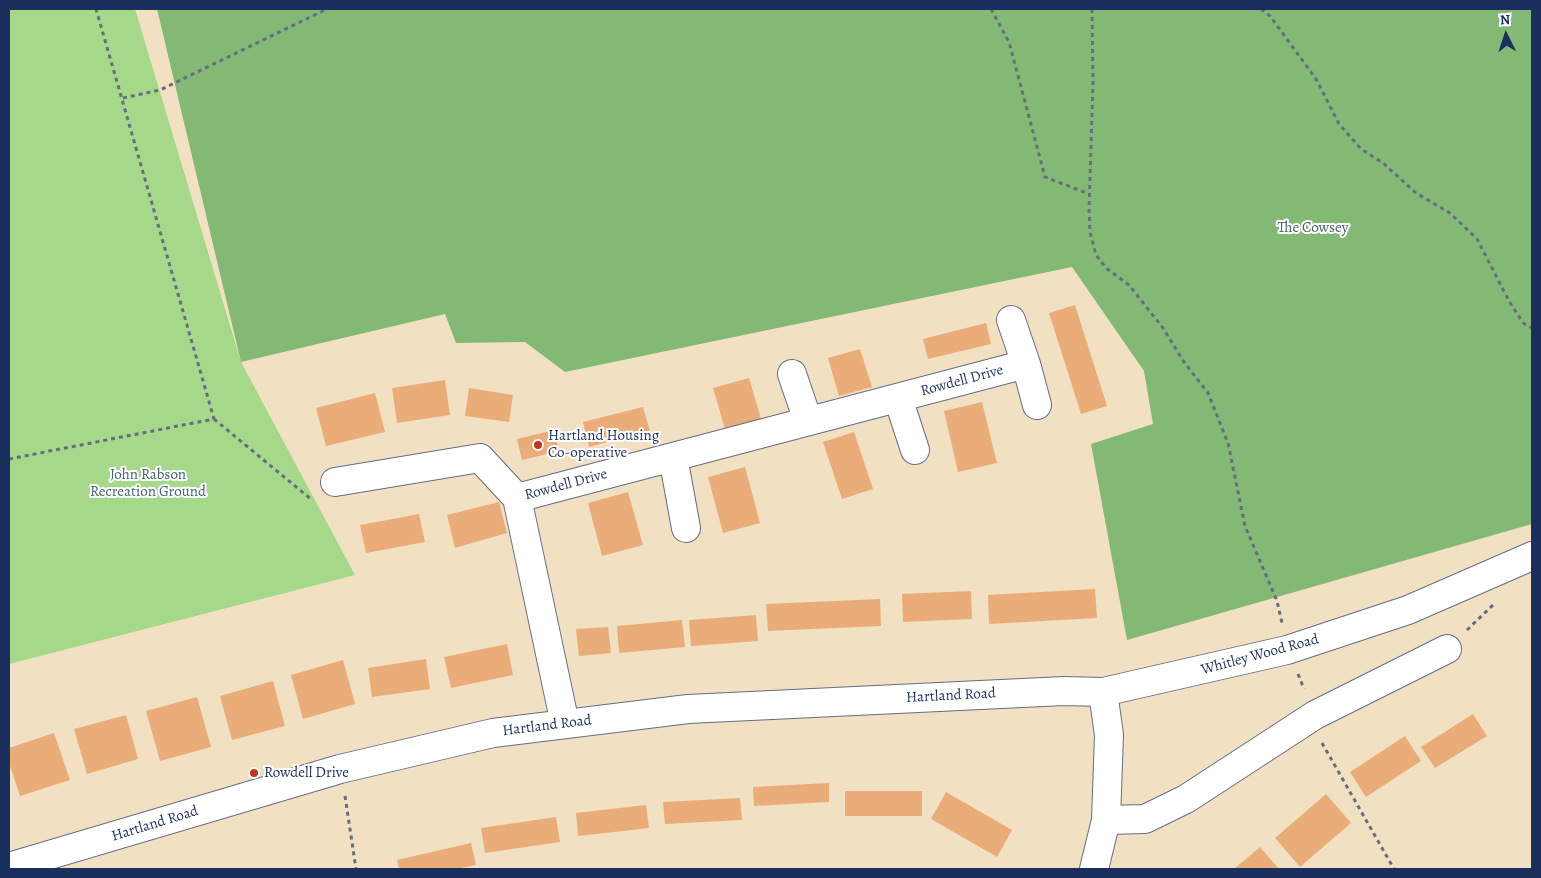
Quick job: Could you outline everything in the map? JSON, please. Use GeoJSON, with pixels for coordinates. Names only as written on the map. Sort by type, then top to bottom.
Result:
{"type":"FeatureCollection","features":[{"type":"Feature","properties":{"kind":"street"},"geometry":{"type":"LineString","coordinates":[[1011,320],[1037,405]]}},
{"type":"Feature","properties":{"kind":"street","name":"Rowdell Drive"},"geometry":{"type":"LineString","coordinates":[[517,498],[1026,364]]}},
{"type":"Feature","properties":{"kind":"street"},"geometry":{"type":"LineString","coordinates":[[792,374],[808,421]]}},
{"type":"Feature","properties":{"kind":"street"},"geometry":{"type":"LineString","coordinates":[[898,398],[915,450]]}},
{"type":"Feature","properties":{"kind":"street"},"geometry":{"type":"LineString","coordinates":[[673,457],[686,528]]}},
{"type":"Feature","properties":{"kind":"street","name":"Rowdell Drive"},"geometry":{"type":"LineString","coordinates":[[335,482],[480,458],[517,498],[565,724]]}},
{"type":"Feature","properties":{"kind":"street","name":"Whitley Wood Road"},"geometry":{"type":"LineString","coordinates":[[1103,692],[1287,650],[1408,610],[1532,556]]}},
{"type":"Feature","properties":{"kind":"street"},"geometry":{"type":"LineString","coordinates":[[1106,820],[1145,819],[1186,799],[1315,715],[1447,649]]}},
{"type":"Feature","properties":{"kind":"street","name":"Hartland Road"},"geometry":{"type":"LineString","coordinates":[[9,867],[340,769],[493,733],[688,709],[1054,692],[1103,692]]}},
{"type":"Feature","properties":{"kind":"street"},"geometry":{"type":"LineString","coordinates":[[1094,869],[1106,820],[1109,735],[1103,692]]}},
{"type":"Feature","properties":{"kind":"path"},"geometry":{"type":"LineString","coordinates":[[96,9],[214,419],[317,504]]}},
{"type":"Feature","properties":{"kind":"path"},"geometry":{"type":"LineString","coordinates":[[123,98],[160,90],[327,9]]}},
{"type":"Feature","properties":{"kind":"path"},"geometry":{"type":"LineString","coordinates":[[991,9],[1010,42],[1045,178],[1090,194]]}},
{"type":"Feature","properties":{"kind":"path"},"geometry":{"type":"LineString","coordinates":[[1092,9],[1093,82],[1090,232],[1096,255],[1106,268],[1129,285],[1164,328],[1184,362],[1208,393],[1222,423],[1233,465],[1245,526],[1277,602],[1287,650],[1315,715],[1322,743],[1394,869]]}},
{"type":"Feature","properties":{"kind":"path"},"geometry":{"type":"LineString","coordinates":[[1261,9],[1270,16],[1316,79],[1339,124],[1361,149],[1383,164],[1416,193],[1450,213],[1477,239],[1509,301],[1524,323],[1532,328]]}},
{"type":"Feature","properties":{"kind":"path"},"geometry":{"type":"LineString","coordinates":[[9,459],[214,419]]}},
{"type":"Feature","properties":{"kind":"path"},"geometry":{"type":"LineString","coordinates":[[1447,649],[1497,601]]}},
{"type":"Feature","properties":{"kind":"path"},"geometry":{"type":"LineString","coordinates":[[340,769],[356,869]]}},
{"type":"Feature","properties":{"kind":"green space","name":"John Rabson Recreation Ground"},"geometry":{"type":"Polygon","coordinates":[[[9,9],[135,9],[241,362],[355,575],[9,664],[9,9]]]}},
{"type":"Feature","properties":{"kind":"green space","name":"The Cowsey"},"geometry":{"type":"Polygon","coordinates":[[[157,9],[1532,9],[1532,524],[1127,640],[1091,444],[1153,424],[1144,371],[1072,267],[565,372],[525,342],[456,343],[445,314],[241,362],[157,9]]]}},
{"type":"Feature","properties":{"kind":"building"},"geometry":{"type":"Polygon","coordinates":[[[1075,305],[1107,406],[1081,414],[1049,313],[1075,305]]]}},
{"type":"Feature","properties":{"kind":"building"},"geometry":{"type":"Polygon","coordinates":[[[986,323],[991,344],[928,359],[923,339],[986,323]]]}},
{"type":"Feature","properties":{"kind":"building"},"geometry":{"type":"Polygon","coordinates":[[[860,349],[872,387],[839,396],[828,358],[860,349]]]}},
{"type":"Feature","properties":{"kind":"building"},"geometry":{"type":"Polygon","coordinates":[[[749,378],[761,419],[725,429],[713,388],[749,378]]]}},
{"type":"Feature","properties":{"kind":"building"},"geometry":{"type":"Polygon","coordinates":[[[445,380],[450,415],[397,423],[392,388],[445,380]]]}},
{"type":"Feature","properties":{"kind":"building"},"geometry":{"type":"Polygon","coordinates":[[[469,388],[513,395],[509,422],[465,416],[469,388]]]}},
{"type":"Feature","properties":{"kind":"building"},"geometry":{"type":"Polygon","coordinates":[[[375,393],[385,432],[326,446],[316,408],[375,393]]]}},
{"type":"Feature","properties":{"kind":"building"},"geometry":{"type":"Polygon","coordinates":[[[982,402],[997,463],[958,472],[944,411],[982,402]]]}},
{"type":"Feature","properties":{"kind":"building"},"geometry":{"type":"Polygon","coordinates":[[[643,407],[650,431],[589,447],[583,422],[643,407]]]}},
{"type":"Feature","properties":{"kind":"building","name":"Hartland Housing Co-operative"},"geometry":{"type":"Polygon","coordinates":[[[554,430],[559,451],[522,460],[517,439],[554,430]]]}},
{"type":"Feature","properties":{"kind":"building"},"geometry":{"type":"Polygon","coordinates":[[[854,432],[873,489],[842,499],[823,442],[854,432]]]}},
{"type":"Feature","properties":{"kind":"building"},"geometry":{"type":"Polygon","coordinates":[[[745,467],[760,523],[723,533],[708,477],[745,467]]]}},
{"type":"Feature","properties":{"kind":"building"},"geometry":{"type":"Polygon","coordinates":[[[628,492],[643,545],[602,556],[588,503],[628,492]]]}},
{"type":"Feature","properties":{"kind":"building"},"geometry":{"type":"Polygon","coordinates":[[[499,502],[507,533],[455,548],[447,515],[499,502]]]}},
{"type":"Feature","properties":{"kind":"building"},"geometry":{"type":"Polygon","coordinates":[[[419,514],[425,542],[366,553],[360,525],[419,514]]]}},
{"type":"Feature","properties":{"kind":"building"},"geometry":{"type":"Polygon","coordinates":[[[1095,589],[1097,618],[989,624],[988,595],[1095,589]]]}},
{"type":"Feature","properties":{"kind":"building"},"geometry":{"type":"Polygon","coordinates":[[[971,591],[972,619],[903,622],[902,594],[971,591]]]}},
{"type":"Feature","properties":{"kind":"building"},"geometry":{"type":"Polygon","coordinates":[[[880,599],[881,626],[768,631],[766,604],[880,599]]]}},
{"type":"Feature","properties":{"kind":"building"},"geometry":{"type":"Polygon","coordinates":[[[756,615],[758,641],[691,646],[689,620],[756,615]]]}},
{"type":"Feature","properties":{"kind":"building"},"geometry":{"type":"Polygon","coordinates":[[[682,620],[685,647],[619,653],[617,626],[682,620]]]}},
{"type":"Feature","properties":{"kind":"building"},"geometry":{"type":"Polygon","coordinates":[[[608,627],[611,653],[579,656],[576,629],[608,627]]]}},
{"type":"Feature","properties":{"kind":"building"},"geometry":{"type":"Polygon","coordinates":[[[507,644],[513,675],[451,688],[444,657],[507,644]]]}},
{"type":"Feature","properties":{"kind":"building"},"geometry":{"type":"Polygon","coordinates":[[[426,659],[430,689],[372,697],[368,668],[426,659]]]}},
{"type":"Feature","properties":{"kind":"building"},"geometry":{"type":"Polygon","coordinates":[[[343,660],[355,704],[303,719],[291,675],[343,660]]]}},
{"type":"Feature","properties":{"kind":"building"},"geometry":{"type":"Polygon","coordinates":[[[273,681],[285,726],[232,740],[220,696],[273,681]]]}},
{"type":"Feature","properties":{"kind":"building"},"geometry":{"type":"Polygon","coordinates":[[[197,697],[211,747],[160,761],[146,711],[197,697]]]}},
{"type":"Feature","properties":{"kind":"building"},"geometry":{"type":"Polygon","coordinates":[[[1473,714],[1487,736],[1435,768],[1421,747],[1473,714]]]}},
{"type":"Feature","properties":{"kind":"building"},"geometry":{"type":"Polygon","coordinates":[[[126,715],[138,759],[87,774],[74,729],[126,715]]]}},
{"type":"Feature","properties":{"kind":"building"},"geometry":{"type":"Polygon","coordinates":[[[54,733],[70,780],[20,796],[9,763],[9,748],[54,733]]]}},
{"type":"Feature","properties":{"kind":"building"},"geometry":{"type":"Polygon","coordinates":[[[1405,736],[1421,761],[1366,797],[1350,772],[1405,736]]]}},
{"type":"Feature","properties":{"kind":"building"},"geometry":{"type":"Polygon","coordinates":[[[829,783],[829,802],[754,806],[753,787],[829,783]]]}},
{"type":"Feature","properties":{"kind":"building"},"geometry":{"type":"Polygon","coordinates":[[[845,791],[922,791],[922,816],[845,816],[845,791]]]}},
{"type":"Feature","properties":{"kind":"building"},"geometry":{"type":"Polygon","coordinates":[[[946,792],[1012,830],[997,857],[931,819],[946,792]]]}},
{"type":"Feature","properties":{"kind":"building"},"geometry":{"type":"Polygon","coordinates":[[[1326,794],[1351,823],[1300,867],[1275,838],[1326,794]]]}},
{"type":"Feature","properties":{"kind":"building"},"geometry":{"type":"Polygon","coordinates":[[[740,798],[742,820],[665,824],[663,802],[740,798]]]}},
{"type":"Feature","properties":{"kind":"building"},"geometry":{"type":"Polygon","coordinates":[[[646,805],[649,828],[578,836],[576,813],[646,805]]]}},
{"type":"Feature","properties":{"kind":"building"},"geometry":{"type":"Polygon","coordinates":[[[556,817],[560,842],[485,853],[481,828],[556,817]]]}},
{"type":"Feature","properties":{"kind":"building"},"geometry":{"type":"Polygon","coordinates":[[[471,843],[476,865],[456,869],[399,869],[397,860],[471,843]]]}},
{"type":"Feature","properties":{"kind":"building"},"geometry":{"type":"Polygon","coordinates":[[[1260,847],[1279,869],[1234,869],[1260,847]]]}},
{"type":"Feature","properties":{"kind":"place","name":"Hartland Housing Co-operative"},"geometry":{"type":"Point","coordinates":[538,445]}},
{"type":"Feature","properties":{"kind":"place","name":"Rowdell Drive"},"geometry":{"type":"Point","coordinates":[254,773]}}]}
